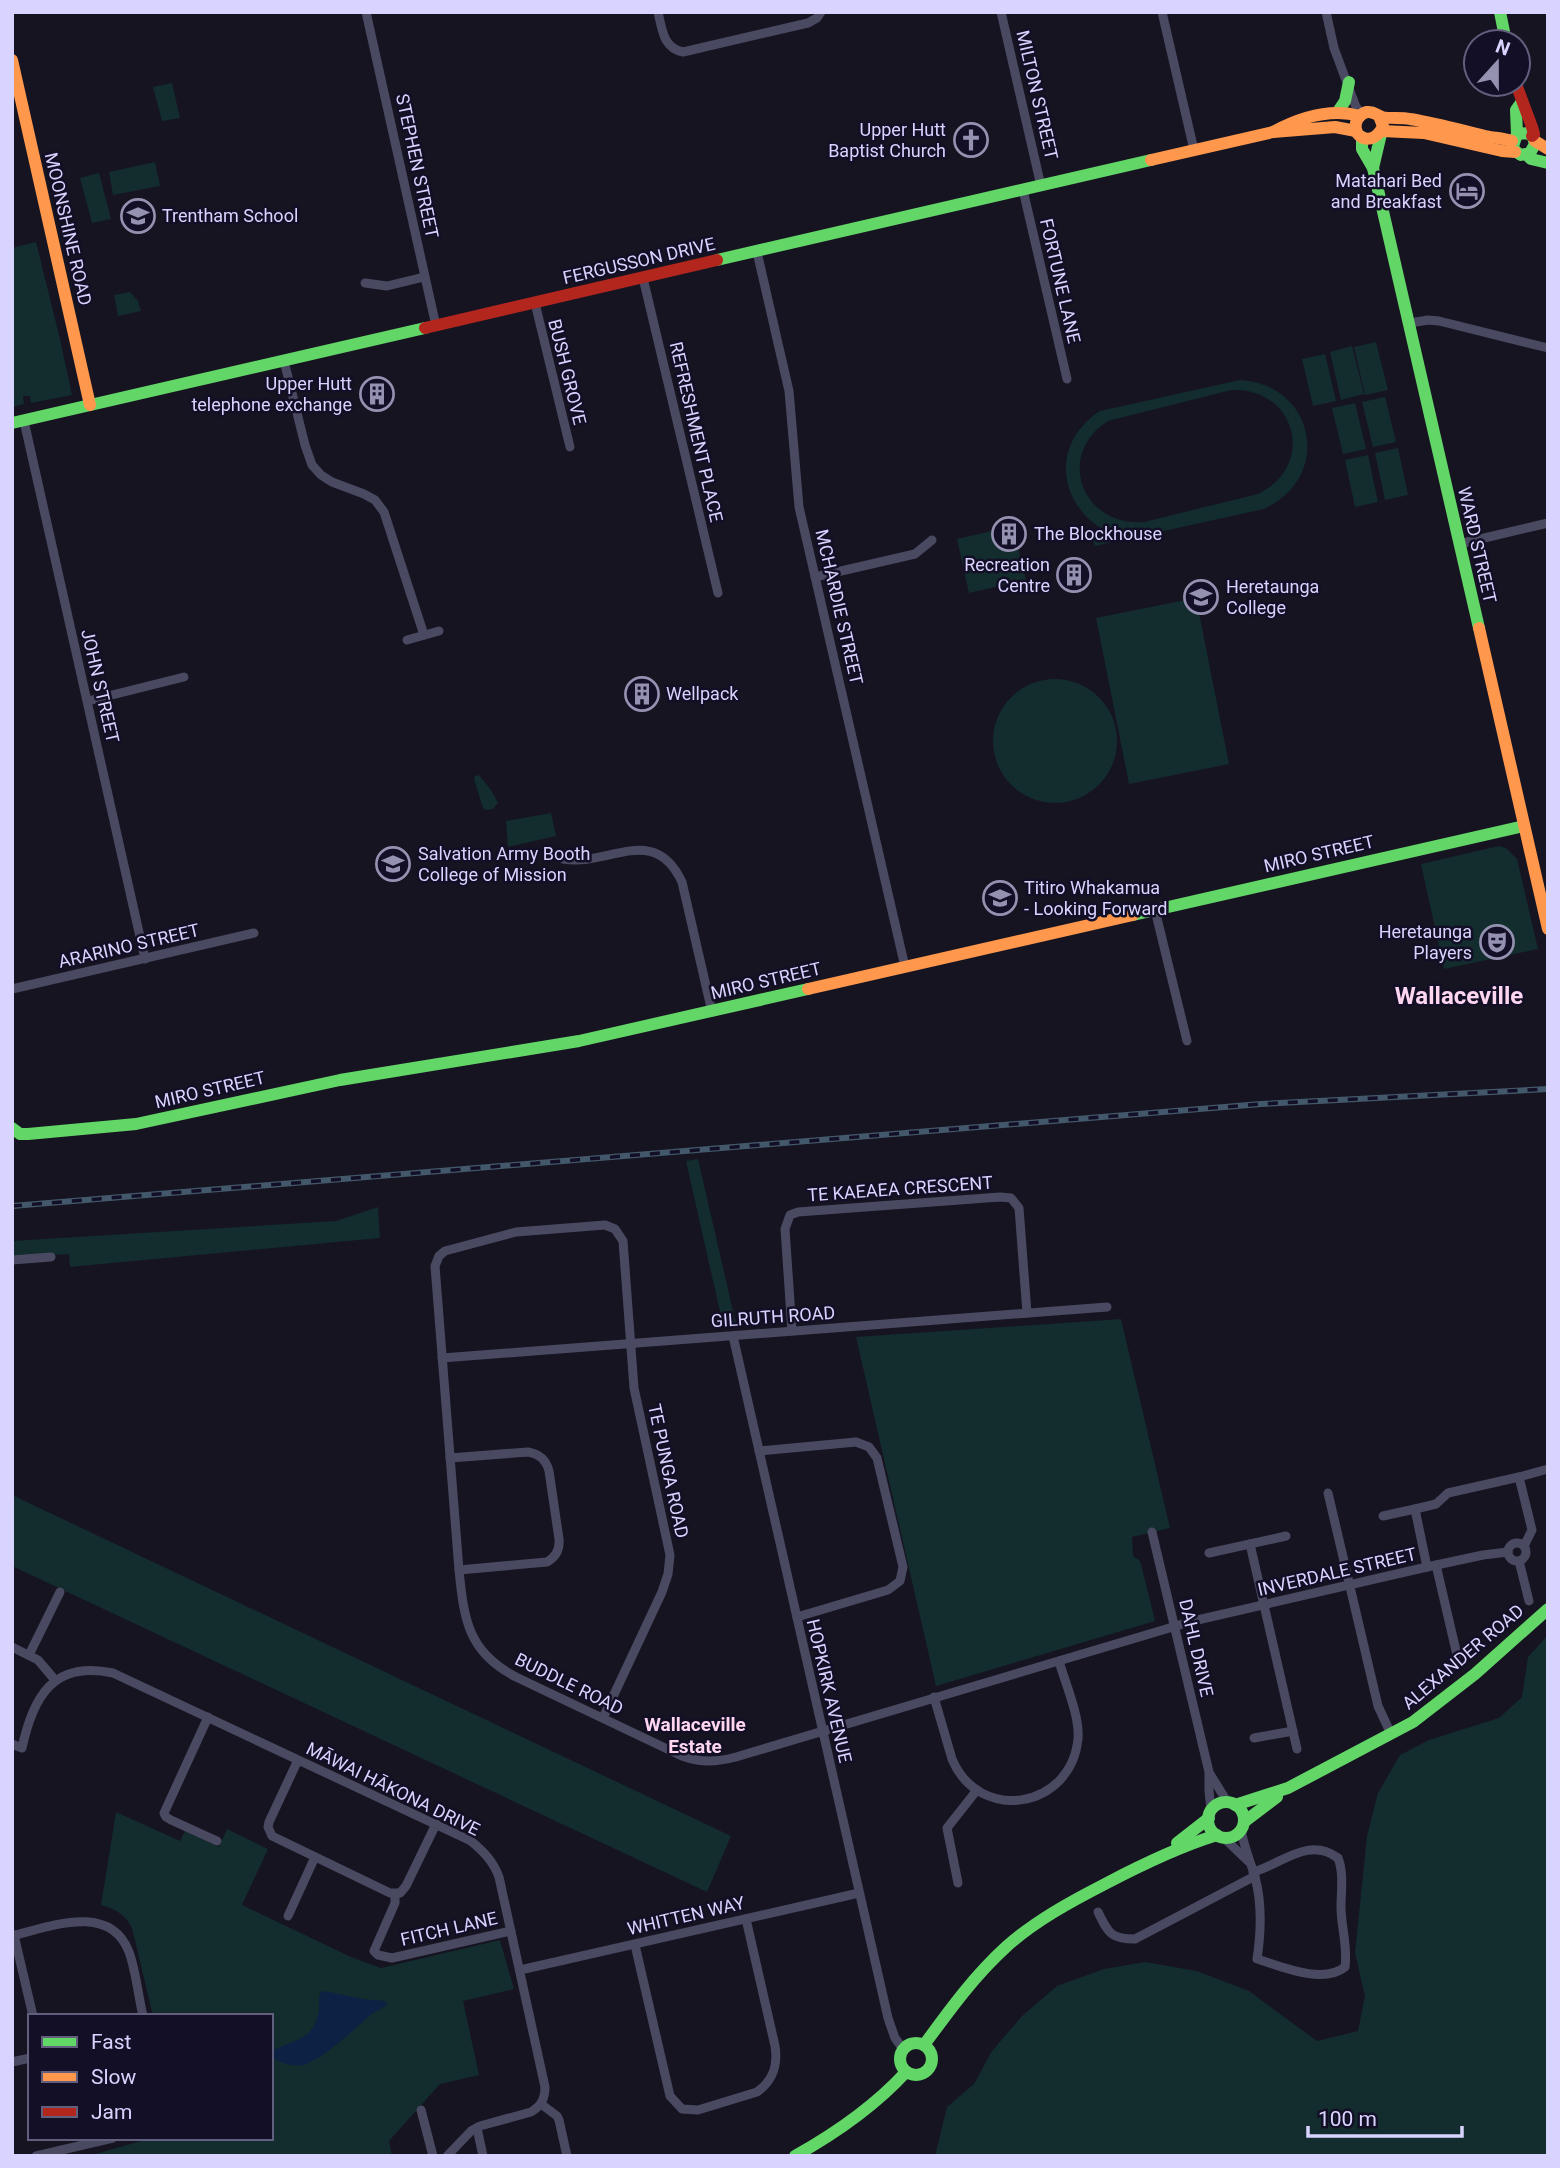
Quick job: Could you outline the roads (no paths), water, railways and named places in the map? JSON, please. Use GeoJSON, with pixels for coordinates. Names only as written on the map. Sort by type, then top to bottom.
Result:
{"type":"FeatureCollection","features":[{"type":"Feature","properties":{"kind":"street","name":"STEPHEN STREET"},"geometry":{"type":"LineString","coordinates":[[366,12],[436,326]]}},
{"type":"Feature","properties":{"kind":"street"},"geometry":{"type":"LineString","coordinates":[[659,12],[667,43],[683,52],[808,23],[821,12]]}},
{"type":"Feature","properties":{"kind":"street","name":"MILTON STREET"},"geometry":{"type":"LineString","coordinates":[[1001,12],[1041,186]]}},
{"type":"Feature","properties":{"kind":"street"},"geometry":{"type":"LineString","coordinates":[[1162,12],[1194,150]]}},
{"type":"Feature","properties":{"kind":"street"},"geometry":{"type":"LineString","coordinates":[[1326,12],[1334,48],[1361,115]]}},
{"type":"Feature","properties":{"kind":"street","name":"MOONSHINE ROAD"},"geometry":{"type":"LineString","coordinates":[[12,60],[90,405]]}},
{"type":"Feature","properties":{"kind":"street"},"geometry":{"type":"LineString","coordinates":[[1337,113],[1345,101],[1349,82]]}},
{"type":"Feature","properties":{"kind":"street"},"geometry":{"type":"LineString","coordinates":[[1381,132],[1424,132],[1502,151],[1518,146],[1535,148],[1532,124],[1520,98]]}},
{"type":"Feature","properties":{"kind":"street"},"geometry":{"type":"LineString","coordinates":[[1518,146],[1516,110],[1521,103]]}},
{"type":"Feature","properties":{"kind":"street","name":"FERGUSSON DRIVE"},"geometry":{"type":"LineString","coordinates":[[1273,132],[1286,124],[1337,113],[1351,112],[1361,115]]}},
{"type":"Feature","properties":{"kind":"street"},"geometry":{"type":"LineString","coordinates":[[1379,116],[1383,126],[1375,138],[1368,139],[1359,134],[1356,121],[1361,115],[1371,112],[1379,116],[1417,120],[1490,137],[1503,137],[1518,146],[1531,159],[1548,163]]}},
{"type":"Feature","properties":{"kind":"street","name":"FERGUSSON DRIVE"},"geometry":{"type":"LineString","coordinates":[[18,422],[1273,132],[1288,133],[1337,127],[1359,134]]}},
{"type":"Feature","properties":{"kind":"street","name":"WARD STREET"},"geometry":{"type":"LineString","coordinates":[[1373,168],[1381,132]]}},
{"type":"Feature","properties":{"kind":"street"},"geometry":{"type":"LineString","coordinates":[[1518,146],[1522,132],[1548,149]]}},
{"type":"Feature","properties":{"kind":"street","name":"WARD STREET"},"geometry":{"type":"LineString","coordinates":[[1359,134],[1364,155],[1373,168],[1410,323],[1548,929]]}},
{"type":"Feature","properties":{"kind":"street","name":"FORTUNE LANE"},"geometry":{"type":"LineString","coordinates":[[1023,190],[1067,379]]}},
{"type":"Feature","properties":{"kind":"street","name":"MCHARDIE STREET"},"geometry":{"type":"LineString","coordinates":[[757,252],[789,391],[799,507],[905,967]]}},
{"type":"Feature","properties":{"kind":"street"},"geometry":{"type":"LineString","coordinates":[[365,283],[387,286],[424,277]]}},
{"type":"Feature","properties":{"kind":"street","name":"REFRESHMENT PLACE"},"geometry":{"type":"LineString","coordinates":[[643,278],[718,593]]}},
{"type":"Feature","properties":{"kind":"street","name":"BUSH GROVE"},"geometry":{"type":"LineString","coordinates":[[535,303],[569,447]]}},
{"type":"Feature","properties":{"kind":"street"},"geometry":{"type":"LineString","coordinates":[[1410,323],[1439,321],[1548,348]]}},
{"type":"Feature","properties":{"kind":"street"},"geometry":{"type":"LineString","coordinates":[[284,361],[312,466],[331,482],[375,500],[384,512],[424,635]]}},
{"type":"Feature","properties":{"kind":"street","name":"JOHN STREET"},"geometry":{"type":"LineString","coordinates":[[18,422],[88,701],[145,959]]}},
{"type":"Feature","properties":{"kind":"street"},"geometry":{"type":"LineString","coordinates":[[1459,544],[1548,523]]}},
{"type":"Feature","properties":{"kind":"street"},"geometry":{"type":"LineString","coordinates":[[815,577],[915,554],[932,540]]}},
{"type":"Feature","properties":{"kind":"street"},"geometry":{"type":"LineString","coordinates":[[407,640],[439,631]]}},
{"type":"Feature","properties":{"kind":"street"},"geometry":{"type":"LineString","coordinates":[[88,701],[184,677]]}},
{"type":"Feature","properties":{"kind":"street","name":"MIRO STREET"},"geometry":{"type":"LineString","coordinates":[[12,1128],[20,1134],[28,1134],[136,1124],[307,1086],[579,1041],[1524,825]]}},
{"type":"Feature","properties":{"kind":"street"},"geometry":{"type":"LineString","coordinates":[[563,859],[576,861],[646,849],[666,859],[675,868],[682,882],[712,1012]]}},
{"type":"Feature","properties":{"kind":"street"},"geometry":{"type":"LineString","coordinates":[[1155,910],[1187,1041]]}},
{"type":"Feature","properties":{"kind":"street","name":"ARARINO STREET"},"geometry":{"type":"LineString","coordinates":[[12,989],[254,933]]}},
{"type":"Feature","properties":{"kind":"street","name":"TE KAEAEA CRESCENT"},"geometry":{"type":"LineString","coordinates":[[792,1331],[785,1229],[790,1215],[798,1212],[1011,1198],[1019,1208],[1027,1313]]}},
{"type":"Feature","properties":{"kind":"street","name":"TE PUNGA ROAD"},"geometry":{"type":"LineString","coordinates":[[442,1358],[435,1268],[441,1253],[516,1232],[600,1225],[612,1227],[622,1238],[634,1388],[667,1536],[670,1564],[662,1592],[603,1718]]}},
{"type":"Feature","properties":{"kind":"street"},"geometry":{"type":"LineString","coordinates":[[12,1260],[51,1256]]}},
{"type":"Feature","properties":{"kind":"street","name":"GILRUTH ROAD"},"geometry":{"type":"LineString","coordinates":[[442,1358],[1107,1307]]}},
{"type":"Feature","properties":{"kind":"street"},"geometry":{"type":"LineString","coordinates":[[1094,1308],[1095,1320]]}},
{"type":"Feature","properties":{"kind":"street","name":"HOPKIRK AVENUE"},"geometry":{"type":"LineString","coordinates":[[733,1336],[888,2018],[895,2038],[903,2049]]}},
{"type":"Feature","properties":{"kind":"street","name":"BUDDLE ROAD"},"geometry":{"type":"LineString","coordinates":[[442,1358],[459,1570],[465,1618],[473,1638],[486,1656],[504,1671],[682,1756],[701,1761],[723,1760],[1174,1627]]}},
{"type":"Feature","properties":{"kind":"street"},"geometry":{"type":"LineString","coordinates":[[759,1451],[856,1442],[869,1447],[877,1458],[903,1567],[900,1581],[888,1590],[797,1616]]}},
{"type":"Feature","properties":{"kind":"street"},"geometry":{"type":"LineString","coordinates":[[450,1458],[528,1452],[540,1456],[549,1471],[559,1539],[556,1556],[547,1562],[459,1570]]}},
{"type":"Feature","properties":{"kind":"street"},"geometry":{"type":"LineString","coordinates":[[1383,1516],[1436,1504],[1448,1493],[1548,1469]]}},
{"type":"Feature","properties":{"kind":"street"},"geometry":{"type":"LineString","coordinates":[[1519,1477],[1532,1530],[1524,1546],[1525,1556],[1519,1561]]}},
{"type":"Feature","properties":{"kind":"street"},"geometry":{"type":"LineString","coordinates":[[1328,1493],[1378,1706],[1391,1734]]}},
{"type":"Feature","properties":{"kind":"street"},"geometry":{"type":"LineString","coordinates":[[1415,1509],[1457,1655]]}},
{"type":"Feature","properties":{"kind":"street","name":"DAHL DRIVE"},"geometry":{"type":"LineString","coordinates":[[1152,1532],[1209,1772],[1210,1814]]}},
{"type":"Feature","properties":{"kind":"street"},"geometry":{"type":"LineString","coordinates":[[1209,1553],[1286,1536]]}},
{"type":"Feature","properties":{"kind":"street","name":"INVERDALE STREET"},"geometry":{"type":"LineString","coordinates":[[1174,1627],[1431,1566],[1508,1552],[1514,1543],[1524,1546]]}},
{"type":"Feature","properties":{"kind":"street"},"geometry":{"type":"LineString","coordinates":[[1250,1544],[1297,1749]]}},
{"type":"Feature","properties":{"kind":"street"},"geometry":{"type":"LineString","coordinates":[[1508,1552],[1510,1558],[1519,1561]]}},
{"type":"Feature","properties":{"kind":"street"},"geometry":{"type":"LineString","coordinates":[[1519,1561],[1529,1601]]}},
{"type":"Feature","properties":{"kind":"street"},"geometry":{"type":"LineString","coordinates":[[29,1655],[60,1592]]}},
{"type":"Feature","properties":{"kind":"street","name":"ALEXANDER ROAD"},"geometry":{"type":"LineString","coordinates":[[1160,1856],[1219,1804],[1232,1804],[1288,1788],[1391,1734],[1439,1704],[1548,1609]]}},
{"type":"Feature","properties":{"kind":"street"},"geometry":{"type":"LineString","coordinates":[[12,1647],[42,1664],[55,1680],[35,1704],[29,1716],[22,1748],[12,1744]]}},
{"type":"Feature","properties":{"kind":"street"},"geometry":{"type":"LineString","coordinates":[[934,1697],[956,1767],[966,1780],[977,1790],[998,1799],[1025,1800],[1051,1788],[1066,1771],[1077,1747],[1078,1733],[1059,1661]]}},
{"type":"Feature","properties":{"kind":"street","name":"MĀWAI HĀKONA DRIVE"},"geometry":{"type":"LineString","coordinates":[[55,1680],[82,1670],[113,1673],[471,1841],[494,1864],[545,2087],[541,2104]]}},
{"type":"Feature","properties":{"kind":"street"},"geometry":{"type":"LineString","coordinates":[[208,1717],[164,1813],[171,1820],[217,1841]]}},
{"type":"Feature","properties":{"kind":"street"},"geometry":{"type":"LineString","coordinates":[[1254,1738],[1293,1731]]}},
{"type":"Feature","properties":{"kind":"street"},"geometry":{"type":"LineString","coordinates":[[298,1760],[268,1828],[272,1836],[395,1895],[406,1886],[436,1824]]}},
{"type":"Feature","properties":{"kind":"street","name":"DAHL DRIVE"},"geometry":{"type":"LineString","coordinates":[[1209,1772],[1232,1804]]}},
{"type":"Feature","properties":{"kind":"street","name":"ALEXANDER ROAD"},"geometry":{"type":"LineString","coordinates":[[924,2045],[989,1964],[1024,1932],[1063,1906],[1160,1856],[1187,1844],[1221,1836],[1235,1836],[1288,1788]]}},
{"type":"Feature","properties":{"kind":"street"},"geometry":{"type":"LineString","coordinates":[[958,1883],[947,1828],[977,1790]]}},
{"type":"Feature","properties":{"kind":"street"},"geometry":{"type":"LineString","coordinates":[[1098,1912],[1108,1933],[1135,1939],[1254,1874],[1304,1850],[1328,1852],[1338,1858],[1345,1967],[1339,1971],[1307,1974],[1257,1959],[1260,1935],[1258,1890],[1254,1874],[1249,1862],[1241,1811],[1232,1804]]}},
{"type":"Feature","properties":{"kind":"street"},"geometry":{"type":"LineString","coordinates":[[1210,1814],[1211,1829],[1249,1862]]}},
{"type":"Feature","properties":{"kind":"street"},"geometry":{"type":"LineString","coordinates":[[288,1916],[315,1857]]}},
{"type":"Feature","properties":{"kind":"street","name":"WHITTEN WAY"},"geometry":{"type":"LineString","coordinates":[[520,1970],[859,1893]]}},
{"type":"Feature","properties":{"kind":"street","name":"FITCH LANE"},"geometry":{"type":"LineString","coordinates":[[395,1895],[395,1903],[374,1951],[383,1957],[392,1958],[511,1931]]}},
{"type":"Feature","properties":{"kind":"street"},"geometry":{"type":"LineString","coordinates":[[635,1945],[670,2096],[682,2109],[698,2110],[757,2092],[765,2086],[776,2069],[775,2046],[746,1919]]}},
{"type":"Feature","properties":{"kind":"street"},"geometry":{"type":"LineString","coordinates":[[32,2014],[13,1936],[78,1921],[109,1926],[120,1937],[128,1951],[143,2014]]}},
{"type":"Feature","properties":{"kind":"street"},"geometry":{"type":"LineString","coordinates":[[915,2043],[924,2045],[931,2053],[932,2063],[921,2074],[906,2071],[900,2058],[903,2049],[915,2043]]}},
{"type":"Feature","properties":{"kind":"street"},"geometry":{"type":"LineString","coordinates":[[795,2156],[832,2136],[865,2112],[906,2071]]}},
{"type":"Feature","properties":{"kind":"street"},"geometry":{"type":"LineString","coordinates":[[447,2156],[463,2138],[477,2128],[531,2112],[541,2104],[559,2120],[567,2156]]}},
{"type":"Feature","properties":{"kind":"street"},"geometry":{"type":"LineString","coordinates":[[421,2110],[433,2156]]}},
{"type":"Feature","properties":{"kind":"street"},"geometry":{"type":"LineString","coordinates":[[477,2128],[482,2156]]}},
{"type":"Feature","properties":{"kind":"street"},"geometry":{"type":"LineString","coordinates":[[36,2156],[64,2153],[106,2140]]}},
{"type":"Feature","properties":{"kind":"water"},"geometry":{"type":"Polygon","coordinates":[[[324,1991],[385,2001],[387,2004],[371,2014],[329,2051],[311,2062],[291,2065],[273,2058],[273,2051],[311,2031],[318,2015],[320,1993],[324,1991]]]}},
{"type":"Feature","properties":{"kind":"railway"},"geometry":{"type":"LineString","coordinates":[[12,1206],[1261,1104],[1548,1089]]}},
{"type":"Feature","properties":{"kind":"place","name":"Upper Hutt Baptist Church"},"geometry":{"type":"Point","coordinates":[971,140]}},
{"type":"Feature","properties":{"kind":"place","name":"Matahari Bed and Breakfast"},"geometry":{"type":"Point","coordinates":[1467,191]}},
{"type":"Feature","properties":{"kind":"place","name":"Trentham School"},"geometry":{"type":"Point","coordinates":[138,216]}},
{"type":"Feature","properties":{"kind":"place","name":"Upper Hutt telephone exchange"},"geometry":{"type":"Point","coordinates":[377,394]}},
{"type":"Feature","properties":{"kind":"place","name":"The Blockhouse"},"geometry":{"type":"Point","coordinates":[1009,534]}},
{"type":"Feature","properties":{"kind":"place","name":"Recreation Centre"},"geometry":{"type":"Point","coordinates":[1074,575]}},
{"type":"Feature","properties":{"kind":"place","name":"Heretaunga College"},"geometry":{"type":"Point","coordinates":[1201,597]}},
{"type":"Feature","properties":{"kind":"place","name":"Wellpack"},"geometry":{"type":"Point","coordinates":[642,694]}},
{"type":"Feature","properties":{"kind":"place","name":"Salvation Army Booth College of Mission"},"geometry":{"type":"Point","coordinates":[393,864]}},
{"type":"Feature","properties":{"kind":"place","name":"Titiro Whakamua - Looking Forward"},"geometry":{"type":"Point","coordinates":[1000,898]}},
{"type":"Feature","properties":{"kind":"place","name":"Heretaunga Players"},"geometry":{"type":"Point","coordinates":[1497,942]}},
{"type":"Feature","properties":{"kind":"district","name":"Wallaceville"},"geometry":{"type":"Point","coordinates":[1459,996]}},
{"type":"Feature","properties":{"kind":"district","name":"Wallaceville Estate"},"geometry":{"type":"Point","coordinates":[695,1735]}}]}
